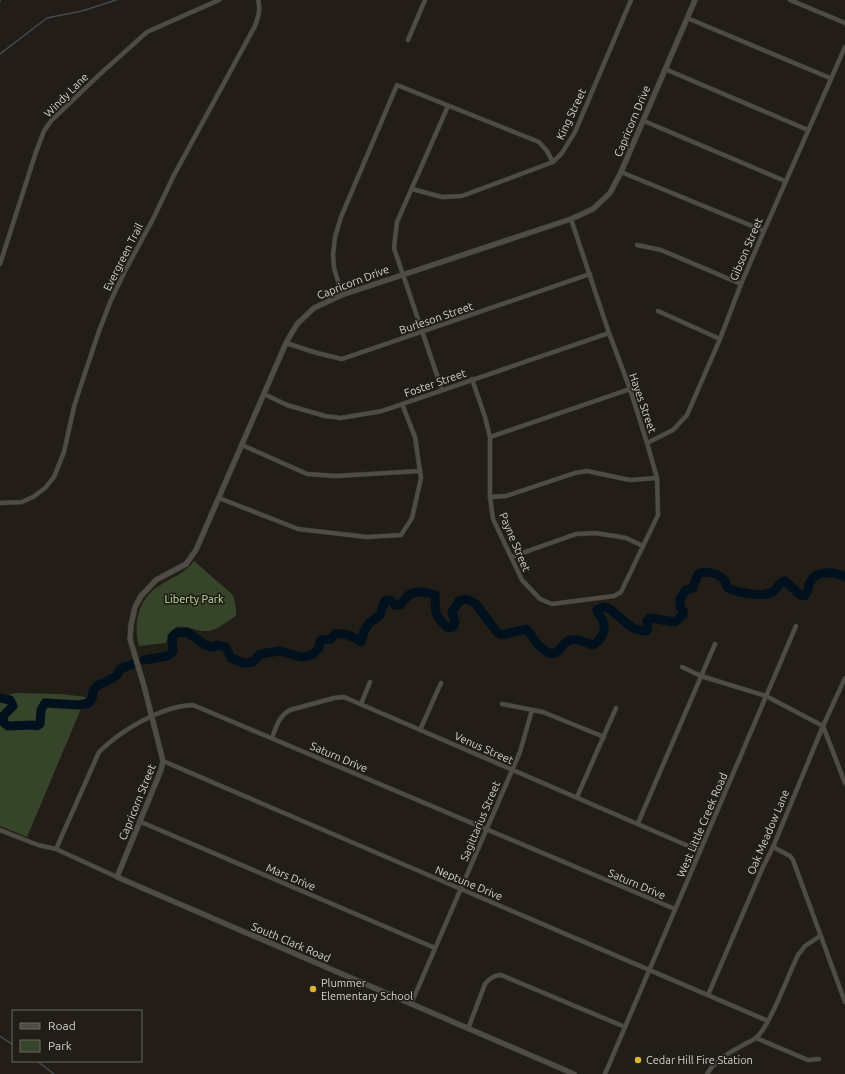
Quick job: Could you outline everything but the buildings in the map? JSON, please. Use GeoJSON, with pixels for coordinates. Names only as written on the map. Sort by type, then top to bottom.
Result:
{"type":"FeatureCollection","features":[{"type":"Feature","properties":{"kind":"street","name":"Windy Lane"},"geometry":{"type":"LineString","coordinates":[[0,264],[36,152],[44,131],[51,121],[147,32],[219,0]]}},
{"type":"Feature","properties":{"kind":"street","name":"Evergreen Trail"},"geometry":{"type":"LineString","coordinates":[[0,503],[22,502],[45,488],[54,478],[64,452],[74,407],[82,382],[99,330],[111,300],[174,175],[255,26],[259,10],[258,0]]}},
{"type":"Feature","properties":{"kind":"street"},"geometry":{"type":"LineString","coordinates":[[408,40],[425,0]]}},
{"type":"Feature","properties":{"kind":"street","name":"King Street"},"geometry":{"type":"LineString","coordinates":[[412,189],[442,197],[462,196],[553,162],[562,153],[575,132],[631,0]]}},
{"type":"Feature","properties":{"kind":"street","name":"Capricorn Drive"},"geometry":{"type":"LineString","coordinates":[[144,686],[130,639],[135,607],[140,596],[156,580],[186,564],[196,550],[286,343],[297,324],[314,308],[342,295],[403,274],[446,262],[571,219],[593,209],[610,194],[621,172],[695,0]]}},
{"type":"Feature","properties":{"kind":"street"},"geometry":{"type":"LineString","coordinates":[[790,0],[845,23]]}},
{"type":"Feature","properties":{"kind":"street"},"geometry":{"type":"LineString","coordinates":[[687,18],[830,78]]}},
{"type":"Feature","properties":{"kind":"street","name":"Gibson Street"},"geometry":{"type":"LineString","coordinates":[[647,443],[673,430],[687,415],[741,284],[830,78],[845,47]]}},
{"type":"Feature","properties":{"kind":"street"},"geometry":{"type":"LineString","coordinates":[[665,69],[808,130]]}},
{"type":"Feature","properties":{"kind":"street"},"geometry":{"type":"LineString","coordinates":[[342,295],[334,268],[335,237],[341,217],[397,85],[538,142],[548,151],[553,162]]}},
{"type":"Feature","properties":{"kind":"street"},"geometry":{"type":"LineString","coordinates":[[442,390],[394,248],[397,222],[448,106]]}},
{"type":"Feature","properties":{"kind":"street"},"geometry":{"type":"LineString","coordinates":[[644,121],[786,181]]}},
{"type":"Feature","properties":{"kind":"street"},"geometry":{"type":"LineString","coordinates":[[621,172],[764,231]]}},
{"type":"Feature","properties":{"kind":"street","name":"Hayes Street"},"geometry":{"type":"LineString","coordinates":[[571,219],[609,333],[630,389],[657,478],[658,515],[621,592]]}},
{"type":"Feature","properties":{"kind":"street"},"geometry":{"type":"LineString","coordinates":[[637,245],[661,250],[741,284]]}},
{"type":"Feature","properties":{"kind":"street","name":"Burleson Street"},"geometry":{"type":"LineString","coordinates":[[286,343],[342,359],[590,274]]}},
{"type":"Feature","properties":{"kind":"street"},"geometry":{"type":"LineString","coordinates":[[658,311],[720,338]]}},
{"type":"Feature","properties":{"kind":"street","name":"Foster Street"},"geometry":{"type":"LineString","coordinates":[[264,394],[287,405],[325,416],[341,418],[382,411],[609,333]]}},
{"type":"Feature","properties":{"kind":"street","name":"Payne Street"},"geometry":{"type":"LineString","coordinates":[[472,379],[485,416],[490,438],[490,497],[493,519],[522,580],[540,599],[552,604],[614,596],[621,592]]}},
{"type":"Feature","properties":{"kind":"street"},"geometry":{"type":"LineString","coordinates":[[490,438],[630,389]]}},
{"type":"Feature","properties":{"kind":"street"},"geometry":{"type":"LineString","coordinates":[[219,498],[298,529],[366,537],[401,534],[412,518],[421,478],[415,437],[402,404]]}},
{"type":"Feature","properties":{"kind":"street"},"geometry":{"type":"LineString","coordinates":[[242,445],[307,474],[336,476],[420,471]]}},
{"type":"Feature","properties":{"kind":"street"},"geometry":{"type":"LineString","coordinates":[[490,497],[506,496],[575,472],[587,471],[630,480],[657,478]]}},
{"type":"Feature","properties":{"kind":"street"},"geometry":{"type":"LineString","coordinates":[[511,557],[576,534],[595,533],[615,536],[626,538],[643,546]]}},
{"type":"Feature","properties":{"kind":"street","name":"West Little Creek Road"},"geometry":{"type":"LineString","coordinates":[[605,1074],[796,626]]}},
{"type":"Feature","properties":{"kind":"street"},"geometry":{"type":"LineString","coordinates":[[638,823],[715,644]]}},
{"type":"Feature","properties":{"kind":"street"},"geometry":{"type":"LineString","coordinates":[[682,667],[701,676],[766,696],[823,726],[845,783]]}},
{"type":"Feature","properties":{"kind":"street","name":"Oak Meadow Lane"},"geometry":{"type":"LineString","coordinates":[[708,995],[845,678]]}},
{"type":"Feature","properties":{"kind":"street"},"geometry":{"type":"LineString","coordinates":[[361,704],[370,682]]}},
{"type":"Feature","properties":{"kind":"street"},"geometry":{"type":"LineString","coordinates":[[420,730],[441,683]]}},
{"type":"Feature","properties":{"kind":"street","name":"Capricorn Street"},"geometry":{"type":"LineString","coordinates":[[117,877],[164,761],[144,686]]}},
{"type":"Feature","properties":{"kind":"street","name":"Venus Street"},"geometry":{"type":"LineString","coordinates":[[272,738],[279,720],[290,710],[334,698],[344,697],[700,851]]}},
{"type":"Feature","properties":{"kind":"street"},"geometry":{"type":"LineString","coordinates":[[502,704],[543,712],[604,737]]}},
{"type":"Feature","properties":{"kind":"street","name":"Saturn Drive"},"geometry":{"type":"LineString","coordinates":[[56,849],[99,752],[109,742],[151,715],[184,705],[193,705],[675,909]]}},
{"type":"Feature","properties":{"kind":"street"},"geometry":{"type":"LineString","coordinates":[[577,797],[616,708]]}},
{"type":"Feature","properties":{"kind":"street","name":"Sagittarius Street"},"geometry":{"type":"LineString","coordinates":[[411,1004],[512,770],[526,733],[532,710]]}},
{"type":"Feature","properties":{"kind":"street","name":"Neptune Drive"},"geometry":{"type":"LineString","coordinates":[[164,761],[768,1021]]}},
{"type":"Feature","properties":{"kind":"street","name":"Mars Drive"},"geometry":{"type":"LineString","coordinates":[[140,822],[435,948]]}},
{"type":"Feature","properties":{"kind":"street","name":"South Clark Road"},"geometry":{"type":"LineString","coordinates":[[0,830],[38,845],[56,849],[117,877],[574,1074]]}},
{"type":"Feature","properties":{"kind":"street"},"geometry":{"type":"LineString","coordinates":[[773,846],[790,856],[793,860],[845,1002]]}},
{"type":"Feature","properties":{"kind":"street"},"geometry":{"type":"LineString","coordinates":[[707,1074],[711,1067],[728,1053],[756,1038],[768,1021],[798,955],[805,946],[820,936]]}},
{"type":"Feature","properties":{"kind":"street"},"geometry":{"type":"LineString","coordinates":[[468,1029],[485,984],[490,978],[497,975],[501,975],[625,1027]]}},
{"type":"Feature","properties":{"kind":"street"},"geometry":{"type":"LineString","coordinates":[[756,1038],[808,1060],[819,1059]]}},
{"type":"Feature","properties":{"kind":"green space","name":"Liberty Park"},"geometry":{"type":"Polygon","coordinates":[[[194,561],[233,595],[236,607],[236,616],[219,627],[208,631],[176,627],[165,643],[139,646],[137,637],[137,620],[146,598],[152,591],[185,570],[194,561]]]}},
{"type":"Feature","properties":{"kind":"green space"},"geometry":{"type":"Polygon","coordinates":[[[17,693],[60,694],[86,697],[27,837],[0,826],[0,696],[17,693]]]}},
{"type":"Feature","properties":{"kind":"waterway"},"geometry":{"type":"LineString","coordinates":[[0,54],[47,18],[82,11],[116,0]]}},
{"type":"Feature","properties":{"kind":"waterway"},"geometry":{"type":"LineString","coordinates":[[144,660],[167,656],[173,652],[172,637],[176,633],[187,632],[205,645],[226,647],[231,658],[244,663],[253,662],[260,654],[280,651],[301,657],[312,655],[319,648],[321,640],[331,639],[335,634],[349,635],[361,642],[364,631],[369,623],[380,615],[385,601],[390,600],[395,605],[400,605],[409,595],[419,592],[435,595],[435,606],[438,617],[440,621],[448,628],[453,627],[455,622],[452,612],[459,601],[466,599],[475,603],[497,632],[502,635],[526,629],[539,646],[552,654],[571,640],[582,641],[592,645],[598,641],[602,635],[604,624],[597,610],[603,607],[612,610],[627,624],[639,630],[646,631],[648,629],[647,621],[650,618],[675,622],[683,615],[683,611],[680,607],[680,599],[686,590],[693,588],[698,574],[701,573],[708,572],[716,574],[725,581],[727,587],[730,589],[752,594],[770,593],[785,581],[800,595],[804,596],[807,593],[810,582],[817,575],[831,573],[845,577]]}},
{"type":"Feature","properties":{"kind":"waterway"},"geometry":{"type":"LineString","coordinates":[[0,698],[10,700],[13,706],[3,716],[4,723],[8,726],[37,726],[40,724],[41,710],[45,703],[79,705],[89,703],[92,699],[93,691],[97,686],[113,678],[117,675],[120,669],[133,664]]}},
{"type":"Feature","properties":{"kind":"waterway"},"geometry":{"type":"LineString","coordinates":[[0,1036],[12,1044]]}},
{"type":"Feature","properties":{"kind":"waterway"},"geometry":{"type":"LineString","coordinates":[[38,1062],[54,1074]]}},
{"type":"Feature","properties":{"kind":"place","name":"Plummer Elementary School"},"geometry":{"type":"Point","coordinates":[313,989]}},
{"type":"Feature","properties":{"kind":"place","name":"Cedar Hill Fire Station"},"geometry":{"type":"Point","coordinates":[638,1060]}}]}
